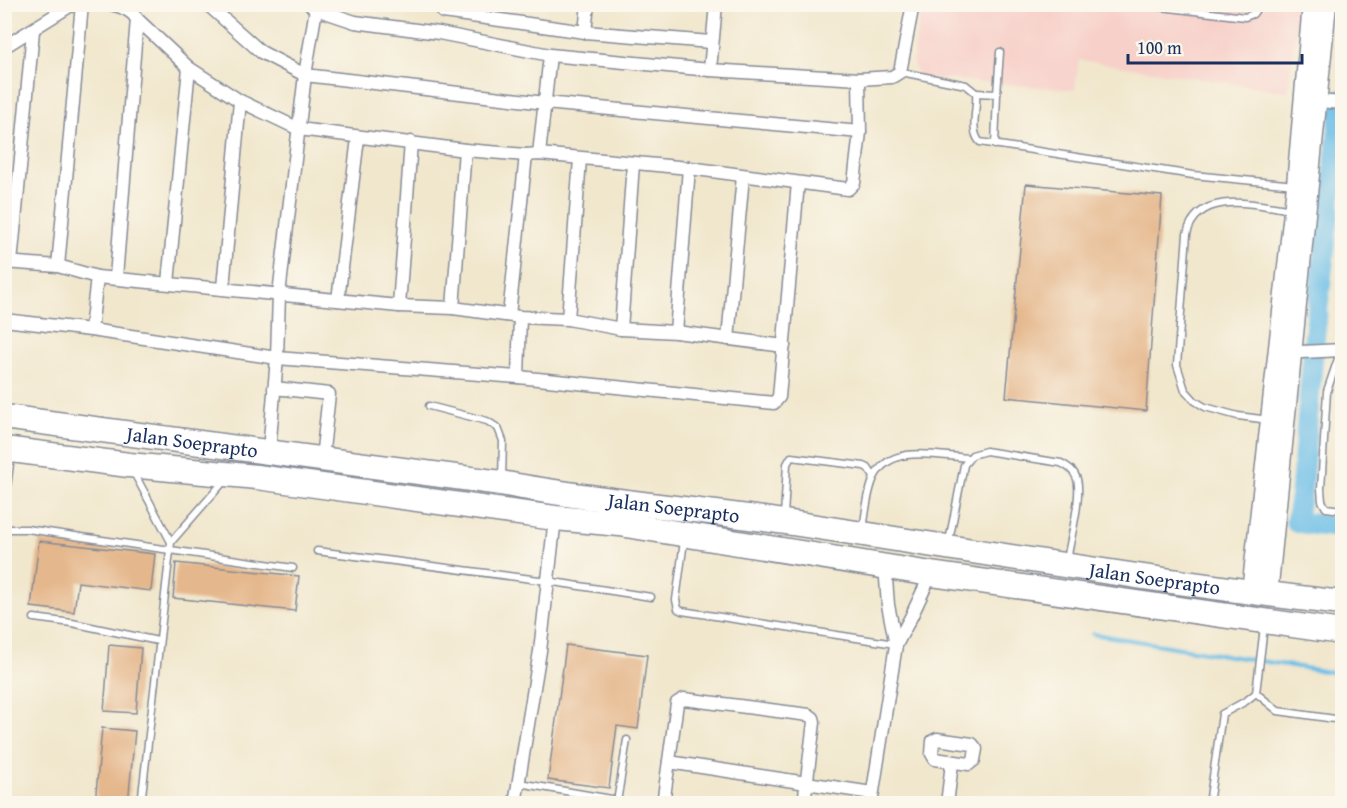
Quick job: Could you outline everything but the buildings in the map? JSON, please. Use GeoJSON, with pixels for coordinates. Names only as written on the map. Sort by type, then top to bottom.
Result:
{"type":"FeatureCollection","features":[{"type":"Feature","properties":{"kind":"highway","name":"Jalan Soeprapto"},"geometry":{"type":"LineString","coordinates":[[4,417],[501,483],[556,494],[685,534],[931,574],[1342,632]]}},
{"type":"Feature","properties":{"kind":"highway","name":"Jalan Soeprapto"},"geometry":{"type":"LineString","coordinates":[[8,449],[129,465],[230,475],[555,518],[621,513],[784,522],[948,548],[1342,603]]}},
{"type":"Feature","properties":{"kind":"main road"},"geometry":{"type":"LineString","coordinates":[[1299,212],[1291,185],[1312,4]]}},
{"type":"Feature","properties":{"kind":"main road"},"geometry":{"type":"LineString","coordinates":[[1259,593],[1277,421],[1290,351],[1299,212],[1331,102],[1327,4]]}},
{"type":"Feature","properties":{"kind":"street"},"geometry":{"type":"LineString","coordinates":[[4,47],[73,4]]}},
{"type":"Feature","properties":{"kind":"street"},"geometry":{"type":"LineString","coordinates":[[58,266],[82,4]]}},
{"type":"Feature","properties":{"kind":"street"},"geometry":{"type":"LineString","coordinates":[[111,4],[128,9],[189,68],[240,101],[299,129],[465,150],[526,156],[539,154],[689,168],[850,189],[854,183],[860,132],[859,79]]}},
{"type":"Feature","properties":{"kind":"street"},"geometry":{"type":"LineString","coordinates":[[207,4],[261,52],[305,75],[545,103],[860,132]]}},
{"type":"Feature","properties":{"kind":"street"},"geometry":{"type":"LineString","coordinates":[[585,32],[588,4]]}},
{"type":"Feature","properties":{"kind":"street"},"geometry":{"type":"LineString","coordinates":[[710,70],[716,4]]}},
{"type":"Feature","properties":{"kind":"street"},"geometry":{"type":"LineString","coordinates":[[269,452],[277,358],[279,294],[312,7],[355,22],[439,33],[550,55],[710,70],[859,79],[892,77],[900,72],[913,4]]}},
{"type":"Feature","properties":{"kind":"street"},"geometry":{"type":"LineString","coordinates":[[439,33],[443,8],[462,9],[585,32],[711,42]]}},
{"type":"Feature","properties":{"kind":"street"},"geometry":{"type":"LineString","coordinates":[[116,277],[137,20]]}},
{"type":"Feature","properties":{"kind":"street"},"geometry":{"type":"LineString","coordinates":[[33,31],[8,262],[58,266],[97,277],[116,277],[399,306],[453,308],[784,346]]}},
{"type":"Feature","properties":{"kind":"street"},"geometry":{"type":"LineString","coordinates":[[539,154],[550,55]]}},
{"type":"Feature","properties":{"kind":"street"},"geometry":{"type":"LineString","coordinates":[[168,284],[189,68]]}},
{"type":"Feature","properties":{"kind":"street"},"geometry":{"type":"LineString","coordinates":[[223,288],[240,101]]}},
{"type":"Feature","properties":{"kind":"street"},"geometry":{"type":"LineString","coordinates":[[338,300],[358,138]]}},
{"type":"Feature","properties":{"kind":"street"},"geometry":{"type":"LineString","coordinates":[[399,306],[411,142]]}},
{"type":"Feature","properties":{"kind":"street"},"geometry":{"type":"LineString","coordinates":[[453,308],[465,150]]}},
{"type":"Feature","properties":{"kind":"street"},"geometry":{"type":"LineString","coordinates":[[518,377],[514,316],[526,156]]}},
{"type":"Feature","properties":{"kind":"street"},"geometry":{"type":"LineString","coordinates":[[568,320],[580,159]]}},
{"type":"Feature","properties":{"kind":"street"},"geometry":{"type":"LineString","coordinates":[[621,329],[633,164]]}},
{"type":"Feature","properties":{"kind":"street"},"geometry":{"type":"LineString","coordinates":[[676,332],[689,168]]}},
{"type":"Feature","properties":{"kind":"street"},"geometry":{"type":"LineString","coordinates":[[728,339],[743,176]]}},
{"type":"Feature","properties":{"kind":"street"},"geometry":{"type":"LineString","coordinates":[[4,320],[91,330],[277,358],[518,377],[774,403],[779,398],[798,183]]}},
{"type":"Feature","properties":{"kind":"street"},"geometry":{"type":"LineString","coordinates":[[91,330],[97,277]]}},
{"type":"Feature","properties":{"kind":"street"},"geometry":{"type":"LineString","coordinates":[[1290,351],[1322,352],[1342,347]]}},
{"type":"Feature","properties":{"kind":"street"},"geometry":{"type":"LineString","coordinates":[[274,388],[329,394],[322,459]]}},
{"type":"Feature","properties":{"kind":"street"},"geometry":{"type":"LineString","coordinates":[[515,804],[540,651],[546,581],[555,518]]}},
{"type":"Feature","properties":{"kind":"street"},"geometry":{"type":"LineString","coordinates":[[885,566],[888,605],[896,645]]}},
{"type":"Feature","properties":{"kind":"street"},"geometry":{"type":"LineString","coordinates":[[669,762],[807,783],[872,798],[896,645],[931,574]]}},
{"type":"Feature","properties":{"kind":"street"},"geometry":{"type":"LineString","coordinates":[[663,804],[677,703],[682,699],[809,715],[813,718],[804,804]]}},
{"type":"Feature","properties":{"kind":"street"},"geometry":{"type":"LineString","coordinates":[[947,804],[952,763]]}},
{"type":"Feature","properties":{"kind":"lane"},"geometry":{"type":"LineString","coordinates":[[1136,4],[1245,17],[1253,14],[1260,4]]}},
{"type":"Feature","properties":{"kind":"lane"},"geometry":{"type":"LineString","coordinates":[[995,145],[1000,52]]}},
{"type":"Feature","properties":{"kind":"lane"},"geometry":{"type":"LineString","coordinates":[[900,72],[966,85],[976,93],[997,94]]}},
{"type":"Feature","properties":{"kind":"lane"},"geometry":{"type":"LineString","coordinates":[[976,93],[975,132],[980,142],[1193,175],[1291,185]]}},
{"type":"Feature","properties":{"kind":"lane"},"geometry":{"type":"LineString","coordinates":[[1277,421],[1238,416],[1204,407],[1185,390],[1177,365],[1187,234],[1192,218],[1211,206],[1243,203],[1299,212]]}},
{"type":"Feature","properties":{"kind":"lane"},"geometry":{"type":"LineString","coordinates":[[1342,347],[1327,390],[1321,489],[1322,501],[1326,508],[1342,510]]}},
{"type":"Feature","properties":{"kind":"lane"},"geometry":{"type":"LineString","coordinates":[[429,406],[487,421],[498,428],[503,441],[501,483]]}},
{"type":"Feature","properties":{"kind":"lane"},"geometry":{"type":"LineString","coordinates":[[4,511],[8,449]]}},
{"type":"Feature","properties":{"kind":"lane"},"geometry":{"type":"LineString","coordinates":[[862,535],[869,492],[874,477],[891,460],[908,454],[968,458],[986,451],[1061,463],[1069,467],[1077,478],[1076,510],[1066,565]]}},
{"type":"Feature","properties":{"kind":"lane"},"geometry":{"type":"LineString","coordinates":[[784,522],[787,464],[791,457],[864,465],[874,477]]}},
{"type":"Feature","properties":{"kind":"lane"},"geometry":{"type":"LineString","coordinates":[[948,548],[964,465],[968,458]]}},
{"type":"Feature","properties":{"kind":"lane"},"geometry":{"type":"LineString","coordinates":[[129,465],[171,542]]}},
{"type":"Feature","properties":{"kind":"lane"},"geometry":{"type":"LineString","coordinates":[[141,804],[171,542],[230,475]]}},
{"type":"Feature","properties":{"kind":"lane"},"geometry":{"type":"LineString","coordinates":[[4,529],[27,529],[293,568]]}},
{"type":"Feature","properties":{"kind":"lane"},"geometry":{"type":"LineString","coordinates":[[685,534],[676,600],[678,609],[896,645]]}},
{"type":"Feature","properties":{"kind":"lane"},"geometry":{"type":"LineString","coordinates":[[317,551],[651,597]]}},
{"type":"Feature","properties":{"kind":"lane"},"geometry":{"type":"LineString","coordinates":[[34,618],[72,623],[158,641]]}},
{"type":"Feature","properties":{"kind":"lane"},"geometry":{"type":"LineString","coordinates":[[1209,804],[1222,714],[1256,693],[1264,621]]}},
{"type":"Feature","properties":{"kind":"lane"},"geometry":{"type":"LineString","coordinates":[[1256,693],[1278,711],[1342,720]]}},
{"type":"Feature","properties":{"kind":"lane"},"geometry":{"type":"LineString","coordinates":[[518,783],[617,802],[627,740]]}},
{"type":"Feature","properties":{"kind":"shaded area"},"geometry":{"type":"Polygon","coordinates":[[[922,5],[1299,5],[1288,92],[1079,60],[1075,90],[920,77],[912,62],[922,5]]]}},
{"type":"Feature","properties":{"kind":"waterway"},"geometry":{"type":"LineString","coordinates":[[1342,100],[1315,332],[1301,493],[1296,522],[1342,528]]}},
{"type":"Feature","properties":{"kind":"waterway"},"geometry":{"type":"LineString","coordinates":[[1093,634],[1342,674]]}}]}
